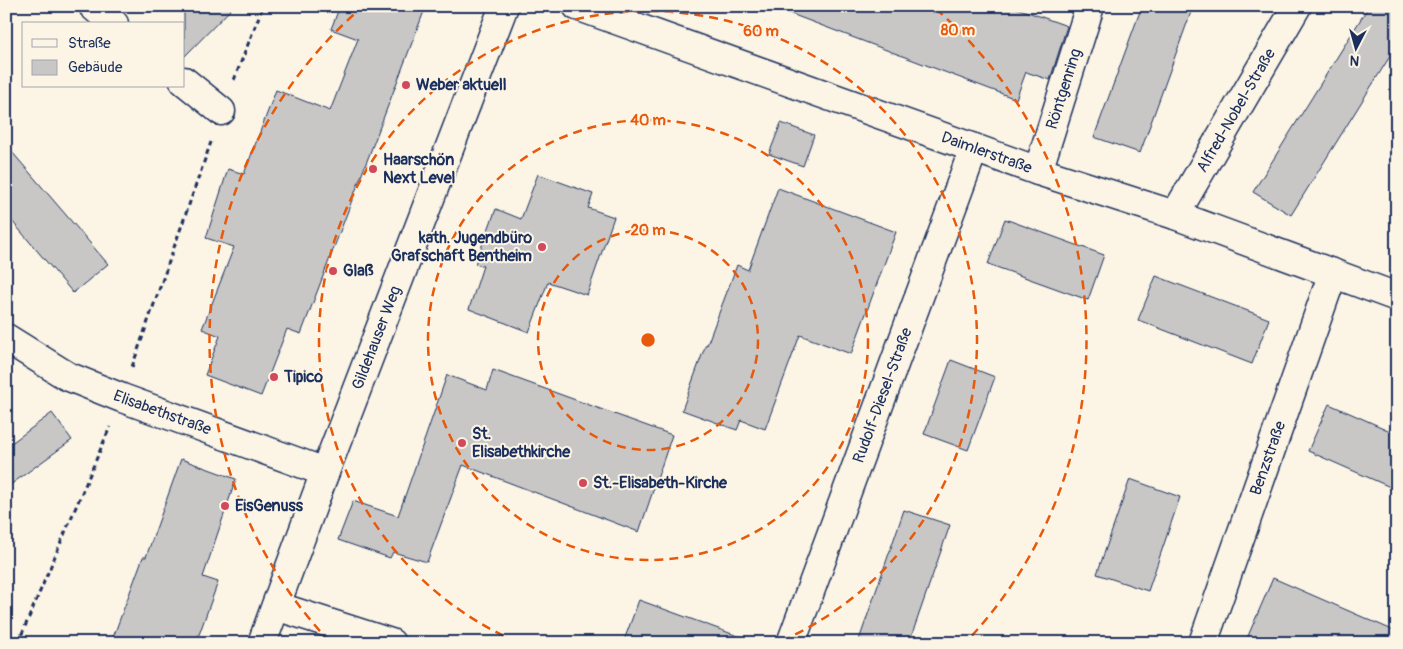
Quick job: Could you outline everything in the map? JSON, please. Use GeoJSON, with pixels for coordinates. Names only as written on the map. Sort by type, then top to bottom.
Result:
{"type":"FeatureCollection","features":[{"type":"Feature","properties":{"kind":"street"},"geometry":{"type":"LineString","coordinates":[[93,6],[112,22]]}},
{"type":"Feature","properties":{"kind":"street","name":"Gildehauser Weg"},"geometry":{"type":"LineString","coordinates":[[262,643],[325,472],[504,6]]}},
{"type":"Feature","properties":{"kind":"street","name":"Daimlerstraße"},"geometry":{"type":"LineString","coordinates":[[577,6],[1038,171],[1175,215],[1397,297]]}},
{"type":"Feature","properties":{"kind":"street","name":"Röntgenring"},"geometry":{"type":"LineString","coordinates":[[1038,171],[1090,6]]}},
{"type":"Feature","properties":{"kind":"street","name":"Alfred-Nobel-Straße"},"geometry":{"type":"LineString","coordinates":[[1175,215],[1297,6]]}},
{"type":"Feature","properties":{"kind":"street"},"geometry":{"type":"LineString","coordinates":[[185,82],[221,111]]}},
{"type":"Feature","properties":{"kind":"street","name":"Rudolf-Diesel-Straße"},"geometry":{"type":"LineString","coordinates":[[791,643],[974,148]]}},
{"type":"Feature","properties":{"kind":"street","name":"Benzstraße"},"geometry":{"type":"LineString","coordinates":[[1203,643],[1333,273]]}},
{"type":"Feature","properties":{"kind":"street","name":"Elisabethstraße"},"geometry":{"type":"LineString","coordinates":[[6,338],[67,376],[325,472]]}},
{"type":"Feature","properties":{"kind":"street"},"geometry":{"type":"LineString","coordinates":[[276,606],[392,643]]}},
{"type":"Feature","properties":{"kind":"path"},"geometry":{"type":"LineString","coordinates":[[18,643],[122,398],[221,111],[263,6]]}},
{"type":"Feature","properties":{"kind":"building"},"geometry":{"type":"Polygon","coordinates":[[[184,6],[234,6],[185,56],[184,6]]]}},
{"type":"Feature","properties":{"kind":"building"},"geometry":{"type":"Polygon","coordinates":[[[340,6],[426,6],[301,334],[287,329],[261,396],[205,375],[220,336],[202,329],[234,247],[206,238],[228,169],[244,174],[276,90],[330,111],[358,39],[331,29],[340,6]]]}},
{"type":"Feature","properties":{"kind":"building"},"geometry":{"type":"Polygon","coordinates":[[[779,6],[1011,6],[1067,26],[1050,80],[1026,72],[1016,99],[778,9],[779,6]]]}},
{"type":"Feature","properties":{"kind":"building"},"geometry":{"type":"Polygon","coordinates":[[[1142,6],[1175,6],[1191,12],[1140,153],[1094,137],[1142,6]]]}},
{"type":"Feature","properties":{"kind":"building"},"geometry":{"type":"Polygon","coordinates":[[[1369,6],[1397,6],[1397,45],[1291,215],[1253,192],[1369,6]]]}},
{"type":"Feature","properties":{"kind":"building"},"geometry":{"type":"Polygon","coordinates":[[[781,123],[814,135],[803,166],[769,154],[781,123]]]}},
{"type":"Feature","properties":{"kind":"building"},"geometry":{"type":"Polygon","coordinates":[[[6,145],[108,264],[73,293],[6,214],[6,145]]]}},
{"type":"Feature","properties":{"kind":"building"},"geometry":{"type":"Polygon","coordinates":[[[538,174],[593,194],[588,208],[614,217],[587,295],[548,282],[529,332],[469,309],[483,266],[475,264],[496,209],[521,219],[538,174]]]}},
{"type":"Feature","properties":{"kind":"building"},"geometry":{"type":"Polygon","coordinates":[[[778,188],[896,232],[851,354],[800,335],[765,429],[741,420],[737,430],[682,410],[737,265],[748,270],[778,188]]]}},
{"type":"Feature","properties":{"kind":"building"},"geometry":{"type":"Polygon","coordinates":[[[1005,219],[1104,255],[1088,300],[988,264],[1005,219]]]}},
{"type":"Feature","properties":{"kind":"building"},"geometry":{"type":"Polygon","coordinates":[[[1156,276],[1269,319],[1252,364],[1138,320],[1156,276]]]}},
{"type":"Feature","properties":{"kind":"building"},"geometry":{"type":"Polygon","coordinates":[[[951,360],[995,377],[968,450],[924,434],[951,360]]]}},
{"type":"Feature","properties":{"kind":"building","name":"St.-Elisabeth-Kirche"},"geometry":{"type":"Polygon","coordinates":[[[493,370],[672,435],[639,532],[463,465],[427,562],[393,552],[390,558],[338,540],[353,501],[398,516],[447,375],[487,390],[493,370]]]}},
{"type":"Feature","properties":{"kind":"building"},"geometry":{"type":"Polygon","coordinates":[[[1329,404],[1397,434],[1397,490],[1308,451],[1329,404]]]}},
{"type":"Feature","properties":{"kind":"building"},"geometry":{"type":"Polygon","coordinates":[[[52,413],[72,440],[6,488],[6,447],[52,413]]]}},
{"type":"Feature","properties":{"kind":"building"},"geometry":{"type":"Polygon","coordinates":[[[181,459],[236,479],[203,577],[218,582],[196,643],[111,643],[143,557],[146,557],[181,459]]]}},
{"type":"Feature","properties":{"kind":"building"},"geometry":{"type":"Polygon","coordinates":[[[1130,479],[1180,497],[1148,591],[1097,574],[1130,479]]]}},
{"type":"Feature","properties":{"kind":"building"},"geometry":{"type":"Polygon","coordinates":[[[904,510],[950,525],[909,643],[858,643],[904,510]]]}},
{"type":"Feature","properties":{"kind":"building"},"geometry":{"type":"Polygon","coordinates":[[[1273,578],[1397,632],[1397,643],[1245,643],[1273,578]]]}},
{"type":"Feature","properties":{"kind":"building"},"geometry":{"type":"Polygon","coordinates":[[[639,600],[746,639],[746,643],[623,643],[639,600]]]}},
{"type":"Feature","properties":{"kind":"place","name":"Weber aktuell"},"geometry":{"type":"Point","coordinates":[406,85]}},
{"type":"Feature","properties":{"kind":"place","name":"Haarschön Next Level"},"geometry":{"type":"Point","coordinates":[373,169]}},
{"type":"Feature","properties":{"kind":"place","name":"kath. Jugendbüro Grafschaft Bentheim"},"geometry":{"type":"Point","coordinates":[542,247]}},
{"type":"Feature","properties":{"kind":"place","name":"Glaß"},"geometry":{"type":"Point","coordinates":[333,271]}},
{"type":"Feature","properties":{"kind":"place","name":"Tipico"},"geometry":{"type":"Point","coordinates":[274,377]}},
{"type":"Feature","properties":{"kind":"place","name":"St. Elisabethkirche"},"geometry":{"type":"Point","coordinates":[462,443]}},
{"type":"Feature","properties":{"kind":"place","name":"St.-Elisabeth-Kirche"},"geometry":{"type":"Point","coordinates":[583,483]}},
{"type":"Feature","properties":{"kind":"place","name":"EisGenuss"},"geometry":{"type":"Point","coordinates":[225,506]}}]}
